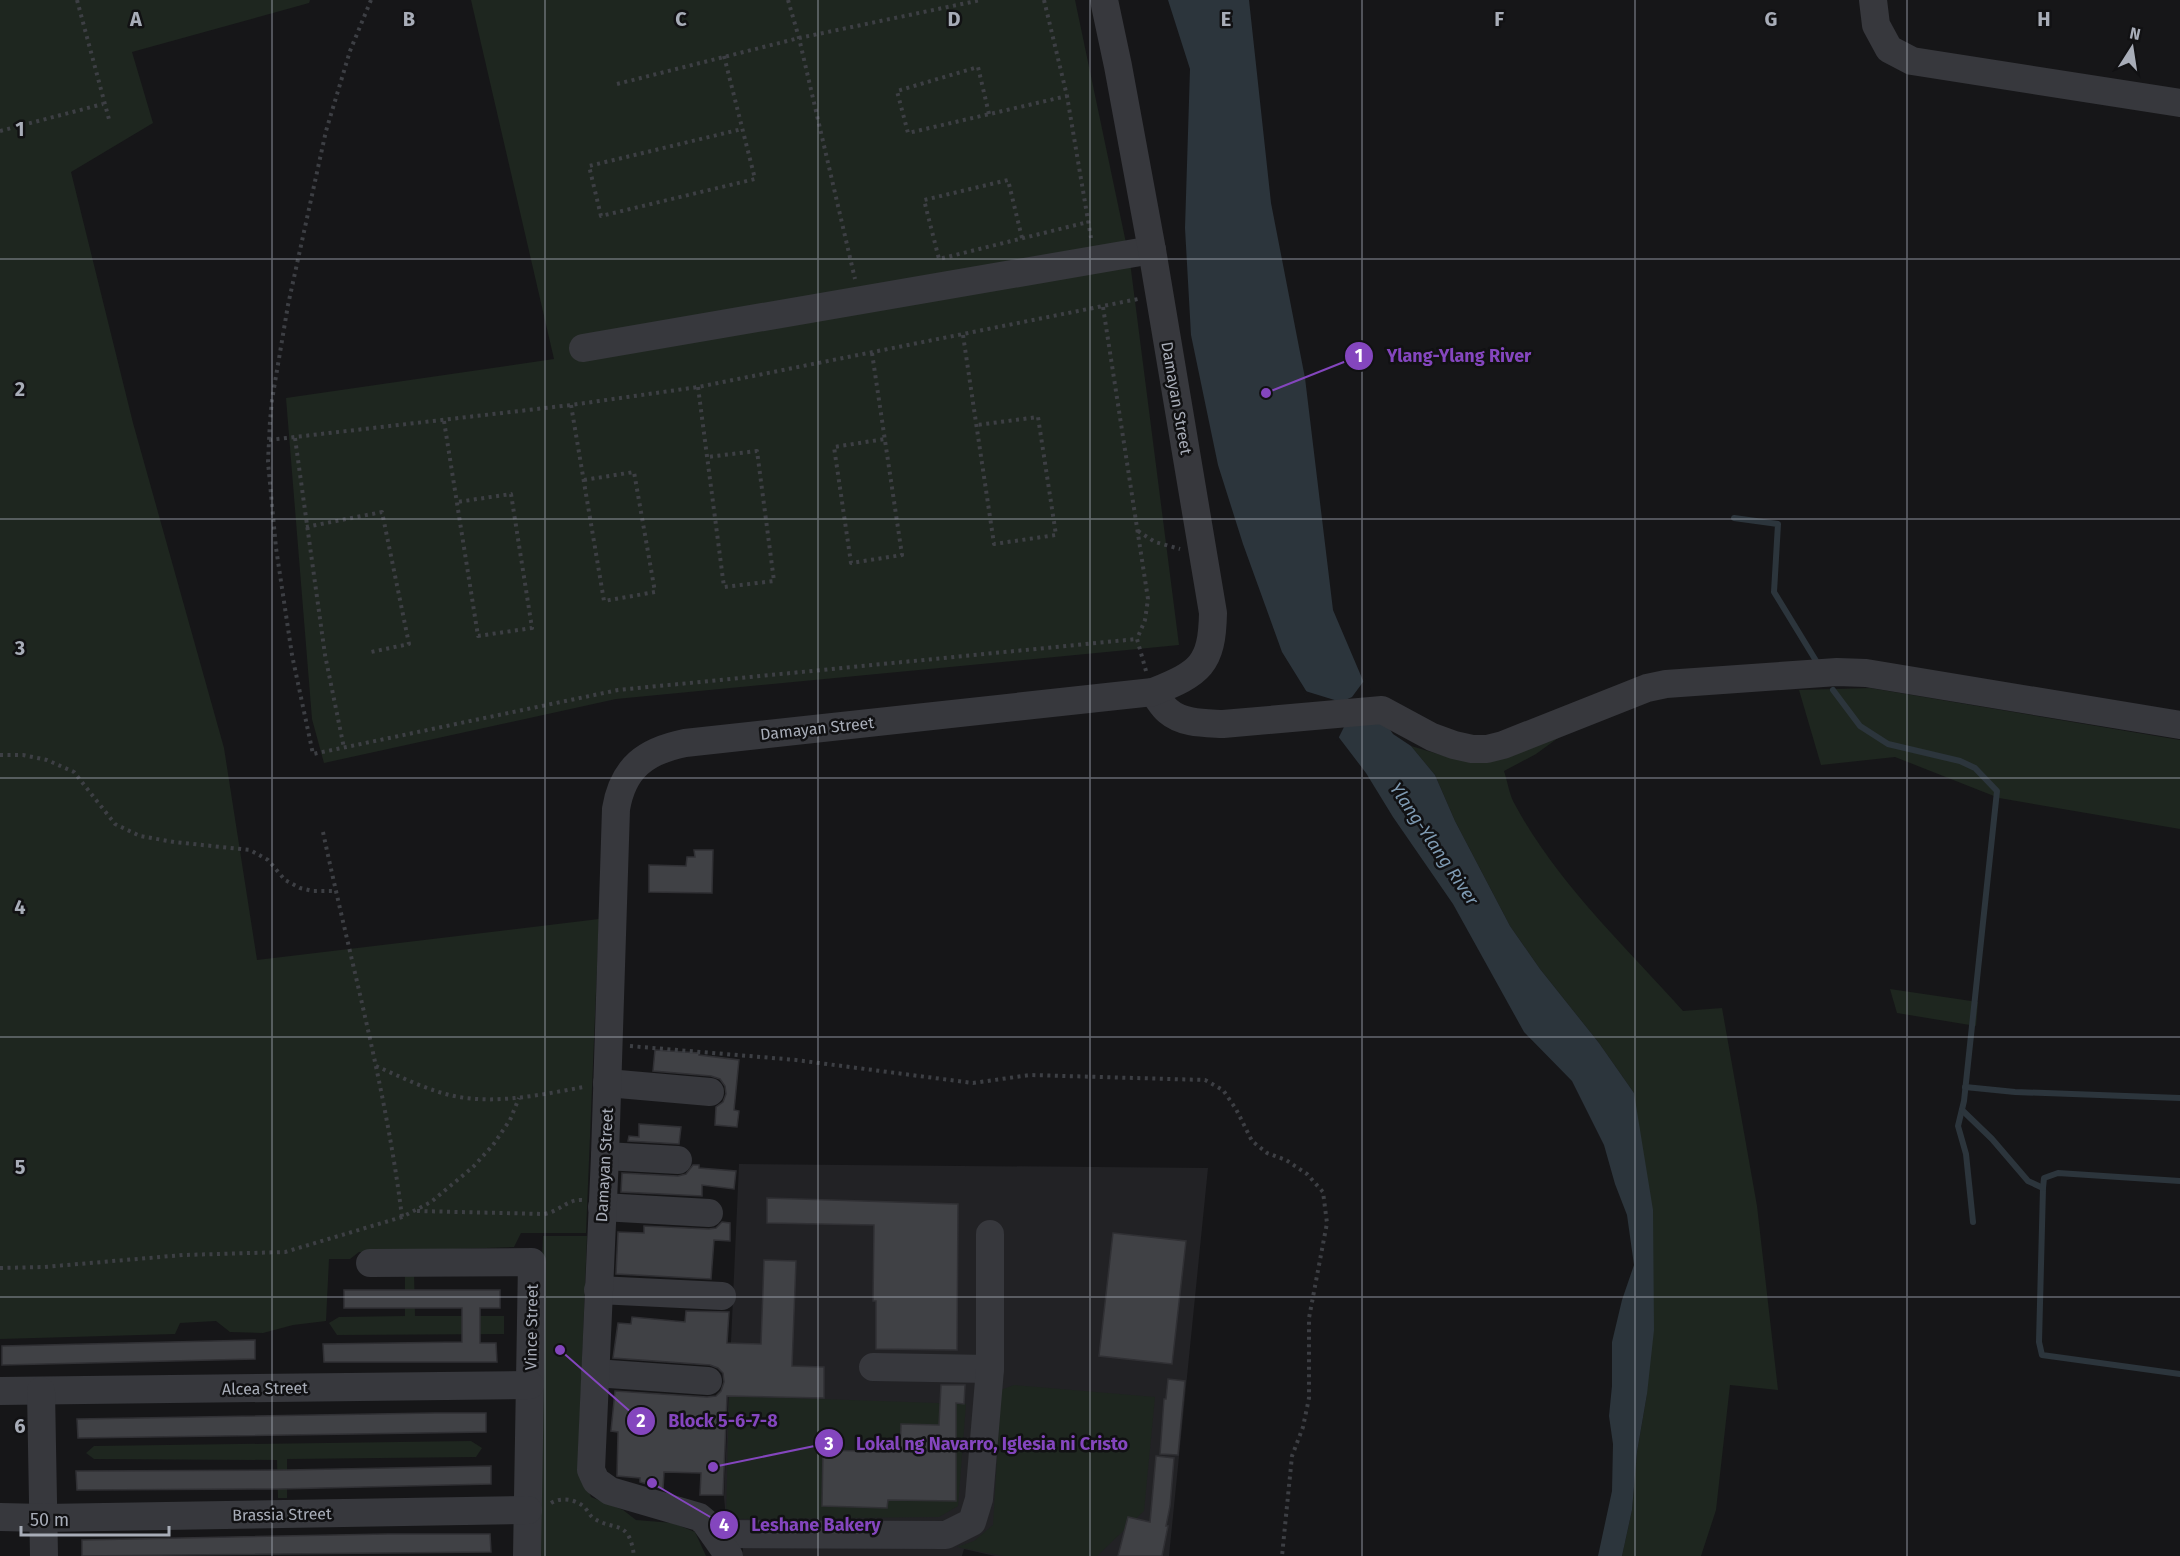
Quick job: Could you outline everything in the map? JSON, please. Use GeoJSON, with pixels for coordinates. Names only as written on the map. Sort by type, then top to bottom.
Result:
{"type":"FeatureCollection","features":[{"type":"Feature","properties":{"kind":"street","name":"Damayan Street"},"geometry":{"type":"LineString","coordinates":[[722,1545],[699,1517],[610,1491],[596,1482],[591,1470],[605,1156],[616,808],[619,794],[625,780],[643,758],[651,752],[685,743],[1153,692],[1185,679],[1205,662],[1213,637],[1214,613],[1119,66],[1104,0]]}},
{"type":"Feature","properties":{"kind":"street"},"geometry":{"type":"LineString","coordinates":[[1874,0],[1876,25],[1889,49],[1912,61],[2180,103]]}},
{"type":"Feature","properties":{"kind":"street"},"geometry":{"type":"LineString","coordinates":[[583,348],[1152,250]]}},
{"type":"Feature","properties":{"kind":"street"},"geometry":{"type":"LineString","coordinates":[[1153,692],[1168,711],[1199,723],[1223,724],[1382,710],[1432,737],[1472,749],[1503,745],[1647,688],[1666,684],[1837,672],[1866,673],[2180,725]]}},
{"type":"Feature","properties":{"kind":"street"},"geometry":{"type":"LineString","coordinates":[[607,1083],[710,1092]]}},
{"type":"Feature","properties":{"kind":"street"},"geometry":{"type":"LineString","coordinates":[[605,1156],[678,1160]]}},
{"type":"Feature","properties":{"kind":"street"},"geometry":{"type":"LineString","coordinates":[[602,1207],[709,1213]]}},
{"type":"Feature","properties":{"kind":"street"},"geometry":{"type":"LineString","coordinates":[[722,1545],[946,1534],[972,1522],[979,1499],[990,1369],[990,1234]]}},
{"type":"Feature","properties":{"kind":"street","name":"Vince Street"},"geometry":{"type":"LineString","coordinates":[[370,1263],[532,1262],[527,1556]]}},
{"type":"Feature","properties":{"kind":"street"},"geometry":{"type":"LineString","coordinates":[[598,1290],[722,1296]]}},
{"type":"Feature","properties":{"kind":"street"},"geometry":{"type":"LineString","coordinates":[[873,1367],[990,1369]]}},
{"type":"Feature","properties":{"kind":"street"},"geometry":{"type":"LineString","coordinates":[[595,1373],[708,1381]]}},
{"type":"Feature","properties":{"kind":"street","name":"Alcea Street"},"geometry":{"type":"LineString","coordinates":[[0,1391],[530,1385]]}},
{"type":"Feature","properties":{"kind":"street"},"geometry":{"type":"LineString","coordinates":[[41,1391],[44,1556]]}},
{"type":"Feature","properties":{"kind":"street","name":"Brassia Street"},"geometry":{"type":"LineString","coordinates":[[0,1517],[528,1510]]}},
{"type":"Feature","properties":{"kind":"path"},"geometry":{"type":"LineString","coordinates":[[77,0],[103,104],[110,123]]}},
{"type":"Feature","properties":{"kind":"path"},"geometry":{"type":"LineString","coordinates":[[371,0],[347,60],[326,131],[279,353],[272,400],[268,462],[276,548],[292,655],[313,754],[618,690],[1137,639]]}},
{"type":"Feature","properties":{"kind":"path"},"geometry":{"type":"LineString","coordinates":[[788,0],[860,299]]}},
{"type":"Feature","properties":{"kind":"path"},"geometry":{"type":"LineString","coordinates":[[618,84],[799,38],[981,0]]}},
{"type":"Feature","properties":{"kind":"path"},"geometry":{"type":"LineString","coordinates":[[1044,0],[1067,96],[1095,258]]}},
{"type":"Feature","properties":{"kind":"path"},"geometry":{"type":"LineString","coordinates":[[724,56],[755,179],[601,216],[588,166],[742,129]]}},
{"type":"Feature","properties":{"kind":"path"},"geometry":{"type":"LineString","coordinates":[[988,114],[978,67],[897,91],[908,133],[1067,96]]}},
{"type":"Feature","properties":{"kind":"path"},"geometry":{"type":"LineString","coordinates":[[0,131],[103,104]]}},
{"type":"Feature","properties":{"kind":"path"},"geometry":{"type":"LineString","coordinates":[[1022,238],[1008,180],[924,200],[939,259],[1088,222]]}},
{"type":"Feature","properties":{"kind":"path"},"geometry":{"type":"LineString","coordinates":[[269,440],[444,421],[698,387],[1159,295]]}},
{"type":"Feature","properties":{"kind":"path"},"geometry":{"type":"LineString","coordinates":[[1103,307],[1148,599],[1145,620],[1137,639],[1153,692]]}},
{"type":"Feature","properties":{"kind":"path"},"geometry":{"type":"LineString","coordinates":[[963,334],[994,544],[1056,535],[1038,417],[977,425]]}},
{"type":"Feature","properties":{"kind":"path"},"geometry":{"type":"LineString","coordinates":[[872,353],[885,439],[902,555],[851,563],[834,447],[885,439]]}},
{"type":"Feature","properties":{"kind":"path"},"geometry":{"type":"LineString","coordinates":[[698,387],[707,457],[724,587],[774,581],[757,451],[707,457]]}},
{"type":"Feature","properties":{"kind":"path"},"geometry":{"type":"LineString","coordinates":[[571,405],[604,601],[655,592],[634,472],[584,480]]}},
{"type":"Feature","properties":{"kind":"path"},"geometry":{"type":"LineString","coordinates":[[444,421],[478,636],[532,628],[511,494],[457,502]]}},
{"type":"Feature","properties":{"kind":"path"},"geometry":{"type":"LineString","coordinates":[[294,438],[325,655],[344,748]]}},
{"type":"Feature","properties":{"kind":"path"},"geometry":{"type":"LineString","coordinates":[[306,527],[382,512],[409,644],[371,652]]}},
{"type":"Feature","properties":{"kind":"path"},"geometry":{"type":"LineString","coordinates":[[1138,531],[1155,542],[1176,549],[1204,549]]}},
{"type":"Feature","properties":{"kind":"path"},"geometry":{"type":"LineString","coordinates":[[0,755],[23,755],[46,760],[74,772],[115,824],[140,836],[250,850],[268,860],[285,880],[300,888],[313,891],[336,891]]}},
{"type":"Feature","properties":{"kind":"path"},"geometry":{"type":"LineString","coordinates":[[323,832],[376,1066],[396,1167],[402,1217]]}},
{"type":"Feature","properties":{"kind":"path"},"geometry":{"type":"LineString","coordinates":[[609,1044],[796,1060],[972,1083],[1042,1075],[1205,1080],[1223,1089],[1252,1141],[1267,1153],[1287,1160],[1308,1174],[1323,1192],[1326,1223],[1309,1318],[1309,1398],[1303,1427],[1292,1456],[1282,1556]]}},
{"type":"Feature","properties":{"kind":"path"},"geometry":{"type":"LineString","coordinates":[[376,1066],[420,1085],[459,1097],[519,1098],[607,1083]]}},
{"type":"Feature","properties":{"kind":"path"},"geometry":{"type":"LineString","coordinates":[[0,1268],[44,1268],[183,1255],[285,1252],[402,1217],[431,1202],[473,1167],[493,1145],[510,1120],[519,1098]]}},
{"type":"Feature","properties":{"kind":"path"},"geometry":{"type":"LineString","coordinates":[[416,1211],[544,1214],[557,1211],[571,1200],[579,1199],[602,1207]]}},
{"type":"Feature","properties":{"kind":"path"},"geometry":{"type":"LineString","coordinates":[[528,1510],[546,1506],[555,1500],[572,1499],[583,1506],[591,1516],[623,1530],[631,1539],[634,1556]]}},
{"type":"Feature","properties":{"kind":"shaded area"},"geometry":{"type":"Polygon","coordinates":[[[0,0],[310,0],[309,3],[132,52],[153,123],[71,172],[133,423],[224,748],[257,960],[599,919],[586,1233],[521,1233],[514,1247],[359,1252],[350,1259],[329,1259],[326,1321],[293,1325],[263,1333],[230,1332],[216,1321],[180,1323],[175,1334],[0,1339],[0,0]]]}},
{"type":"Feature","properties":{"kind":"shaded area"},"geometry":{"type":"Polygon","coordinates":[[[471,0],[1075,0],[1130,262],[1179,645],[616,699],[324,763],[312,719],[286,398],[554,359],[471,0]]]}},
{"type":"Feature","properties":{"kind":"shaded area"},"geometry":{"type":"Polygon","coordinates":[[[1870,688],[2180,740],[2180,829],[1999,798],[1895,757],[1821,765],[1799,690],[1870,688]]]}},
{"type":"Feature","properties":{"kind":"shaded area"},"geometry":{"type":"Polygon","coordinates":[[[1569,730],[1536,754],[1504,771],[1513,801],[1549,858],[1570,885],[1614,937],[1683,1011],[1722,1008],[1757,1206],[1778,1390],[1730,1385],[1716,1510],[1701,1556],[1622,1556],[1632,1510],[1637,1452],[1647,1394],[1634,1093],[1510,926],[1455,821],[1435,775],[1411,746],[1448,757],[1569,730]]]}},
{"type":"Feature","properties":{"kind":"shaded area"},"geometry":{"type":"Polygon","coordinates":[[[1890,989],[1978,1002],[1976,1026],[1897,1013],[1890,989]]]}},
{"type":"Feature","properties":{"kind":"shaded area"},"geometry":{"type":"Polygon","coordinates":[[[739,1164],[1208,1168],[1169,1556],[995,1556],[964,1549],[962,1556],[743,1556],[743,1542],[726,1519],[724,1497],[739,1164]]]}},
{"type":"Feature","properties":{"kind":"shaded area"},"geometry":{"type":"Polygon","coordinates":[[[543,1236],[587,1236],[578,1464],[591,1497],[623,1510],[636,1520],[673,1523],[695,1532],[706,1556],[533,1556],[533,1491],[543,1236]]]}},
{"type":"Feature","properties":{"kind":"shaded area"},"geometry":{"type":"Polygon","coordinates":[[[405,1272],[414,1272],[415,1316],[504,1316],[504,1334],[337,1335],[329,1323],[339,1317],[405,1316],[405,1272]]]}},
{"type":"Feature","properties":{"kind":"shaded area"},"geometry":{"type":"Polygon","coordinates":[[[1014,1385],[1155,1397],[1144,1511],[1097,1556],[1003,1556],[957,1547],[974,1541],[993,1525],[1001,1390],[1014,1385]]]}},
{"type":"Feature","properties":{"kind":"shaded area"},"geometry":{"type":"Polygon","coordinates":[[[729,1396],[966,1404],[958,1506],[939,1517],[726,1519],[729,1396]]]}},
{"type":"Feature","properties":{"kind":"shaded area"},"geometry":{"type":"Polygon","coordinates":[[[471,1441],[482,1448],[476,1457],[287,1459],[287,1498],[278,1498],[277,1460],[94,1459],[86,1453],[94,1446],[471,1441]]]}},
{"type":"Feature","properties":{"kind":"water"},"geometry":{"type":"Polygon","coordinates":[[[1168,0],[1249,0],[1271,203],[1305,378],[1333,610],[1373,704],[1393,734],[1411,746],[1435,775],[1455,821],[1510,926],[1634,1093],[1653,1210],[1654,1330],[1647,1394],[1637,1452],[1632,1510],[1622,1556],[1598,1556],[1612,1491],[1613,1444],[1609,1416],[1612,1342],[1622,1300],[1634,1265],[1627,1215],[1604,1145],[1572,1081],[1524,1032],[1453,904],[1393,817],[1366,773],[1318,710],[1282,652],[1243,544],[1218,465],[1191,335],[1185,228],[1190,69],[1168,0]]]}},
{"type":"Feature","properties":{"kind":"pier"},"geometry":{"type":"Polygon","coordinates":[[[1366,678],[1376,702],[1359,717],[1346,723],[1337,741],[1302,690],[1341,702],[1352,697],[1366,678]]]}},
{"type":"Feature","properties":{"kind":"building"},"geometry":{"type":"Polygon","coordinates":[[[694,850],[713,850],[712,893],[649,892],[649,865],[686,866],[687,857],[695,857],[694,850]]]}},
{"type":"Feature","properties":{"kind":"building"},"geometry":{"type":"Polygon","coordinates":[[[655,1050],[699,1053],[699,1055],[739,1060],[734,1110],[739,1111],[737,1127],[715,1125],[716,1107],[723,1102],[726,1094],[725,1086],[720,1079],[711,1076],[653,1071],[655,1050]]]}},
{"type":"Feature","properties":{"kind":"building"},"geometry":{"type":"Polygon","coordinates":[[[639,1124],[681,1127],[679,1144],[628,1141],[629,1136],[639,1137],[639,1124]]]}},
{"type":"Feature","properties":{"kind":"building"},"geometry":{"type":"Polygon","coordinates":[[[693,1165],[699,1165],[699,1168],[736,1171],[734,1189],[702,1185],[702,1196],[621,1192],[622,1173],[678,1176],[686,1174],[693,1165]]]}},
{"type":"Feature","properties":{"kind":"building"},"geometry":{"type":"Polygon","coordinates":[[[767,1198],[958,1204],[957,1350],[876,1349],[876,1301],[873,1301],[874,1225],[767,1223],[767,1198]]]}},
{"type":"Feature","properties":{"kind":"building"},"geometry":{"type":"Polygon","coordinates":[[[722,1222],[730,1223],[730,1241],[714,1240],[711,1279],[616,1274],[618,1232],[644,1233],[644,1226],[709,1229],[716,1228],[722,1222]]]}},
{"type":"Feature","properties":{"kind":"building"},"geometry":{"type":"Polygon","coordinates":[[[1113,1233],[1186,1241],[1172,1364],[1099,1356],[1113,1233]]]}},
{"type":"Feature","properties":{"kind":"building"},"geometry":{"type":"Polygon","coordinates":[[[764,1260],[796,1261],[792,1366],[824,1367],[824,1398],[727,1396],[723,1495],[700,1495],[701,1473],[664,1472],[663,1489],[640,1482],[640,1478],[617,1476],[618,1432],[611,1431],[615,1391],[707,1397],[716,1396],[721,1391],[724,1382],[723,1373],[710,1365],[613,1358],[618,1323],[631,1324],[632,1317],[685,1322],[686,1311],[729,1312],[727,1343],[761,1344],[764,1260]]]}},
{"type":"Feature","properties":{"kind":"building"},"geometry":{"type":"Polygon","coordinates":[[[344,1290],[500,1290],[500,1308],[480,1308],[480,1343],[496,1343],[497,1362],[324,1362],[323,1344],[462,1342],[462,1308],[344,1308],[344,1290]]]}},
{"type":"Feature","properties":{"kind":"building"},"geometry":{"type":"Polygon","coordinates":[[[255,1340],[255,1359],[2,1365],[2,1346],[255,1340]]]}},
{"type":"Feature","properties":{"kind":"building"},"geometry":{"type":"Polygon","coordinates":[[[1168,1379],[1185,1381],[1178,1455],[1160,1454],[1164,1399],[1166,1399],[1168,1379]]]}},
{"type":"Feature","properties":{"kind":"building"},"geometry":{"type":"Polygon","coordinates":[[[941,1385],[965,1385],[964,1404],[956,1403],[956,1501],[888,1500],[887,1508],[822,1506],[823,1450],[900,1452],[901,1424],[939,1425],[941,1385]]]}},
{"type":"Feature","properties":{"kind":"building"},"geometry":{"type":"Polygon","coordinates":[[[486,1413],[486,1432],[78,1438],[77,1419],[486,1413]]]}},
{"type":"Feature","properties":{"kind":"building"},"geometry":{"type":"Polygon","coordinates":[[[1156,1456],[1174,1458],[1166,1526],[1168,1526],[1162,1556],[1118,1556],[1128,1517],[1150,1522],[1156,1456]]]}},
{"type":"Feature","properties":{"kind":"building"},"geometry":{"type":"Polygon","coordinates":[[[491,1466],[491,1484],[279,1489],[77,1490],[76,1471],[287,1470],[491,1466]]]}},
{"type":"Feature","properties":{"kind":"building"},"geometry":{"type":"Polygon","coordinates":[[[490,1534],[491,1552],[82,1556],[82,1540],[490,1534]]]}},
{"type":"Feature","properties":{"kind":"waterway"},"geometry":{"type":"LineString","coordinates":[[1734,518],[1778,524],[1774,592],[1818,664]]}},
{"type":"Feature","properties":{"kind":"waterway"},"geometry":{"type":"LineString","coordinates":[[1833,690],[1860,726],[1888,744],[1960,761],[1975,768],[1997,791],[1964,1101],[1958,1126],[1966,1154],[1973,1222]]}},
{"type":"Feature","properties":{"kind":"waterway"},"geometry":{"type":"LineString","coordinates":[[1965,1087],[2015,1092],[2180,1098]]}},
{"type":"Feature","properties":{"kind":"waterway"},"geometry":{"type":"LineString","coordinates":[[1962,1110],[1992,1139],[2028,1181],[2043,1188],[2039,1342],[2042,1355],[2180,1374]]}},
{"type":"Feature","properties":{"kind":"waterway"},"geometry":{"type":"LineString","coordinates":[[2043,1188],[2044,1178],[2058,1173],[2180,1181]]}},
{"type":"Feature","properties":{"kind":"place","name":"Ylang-Ylang River"},"geometry":{"type":"Point","coordinates":[1266,393]}},
{"type":"Feature","properties":{"kind":"place","name":"Block 5-6-7-8"},"geometry":{"type":"Point","coordinates":[560,1350]}},
{"type":"Feature","properties":{"kind":"place","name":"Lokal ng Navarro, Iglesia ni Cristo"},"geometry":{"type":"Point","coordinates":[713,1467]}},
{"type":"Feature","properties":{"kind":"place","name":"Leshane Bakery"},"geometry":{"type":"Point","coordinates":[652,1483]}}]}
